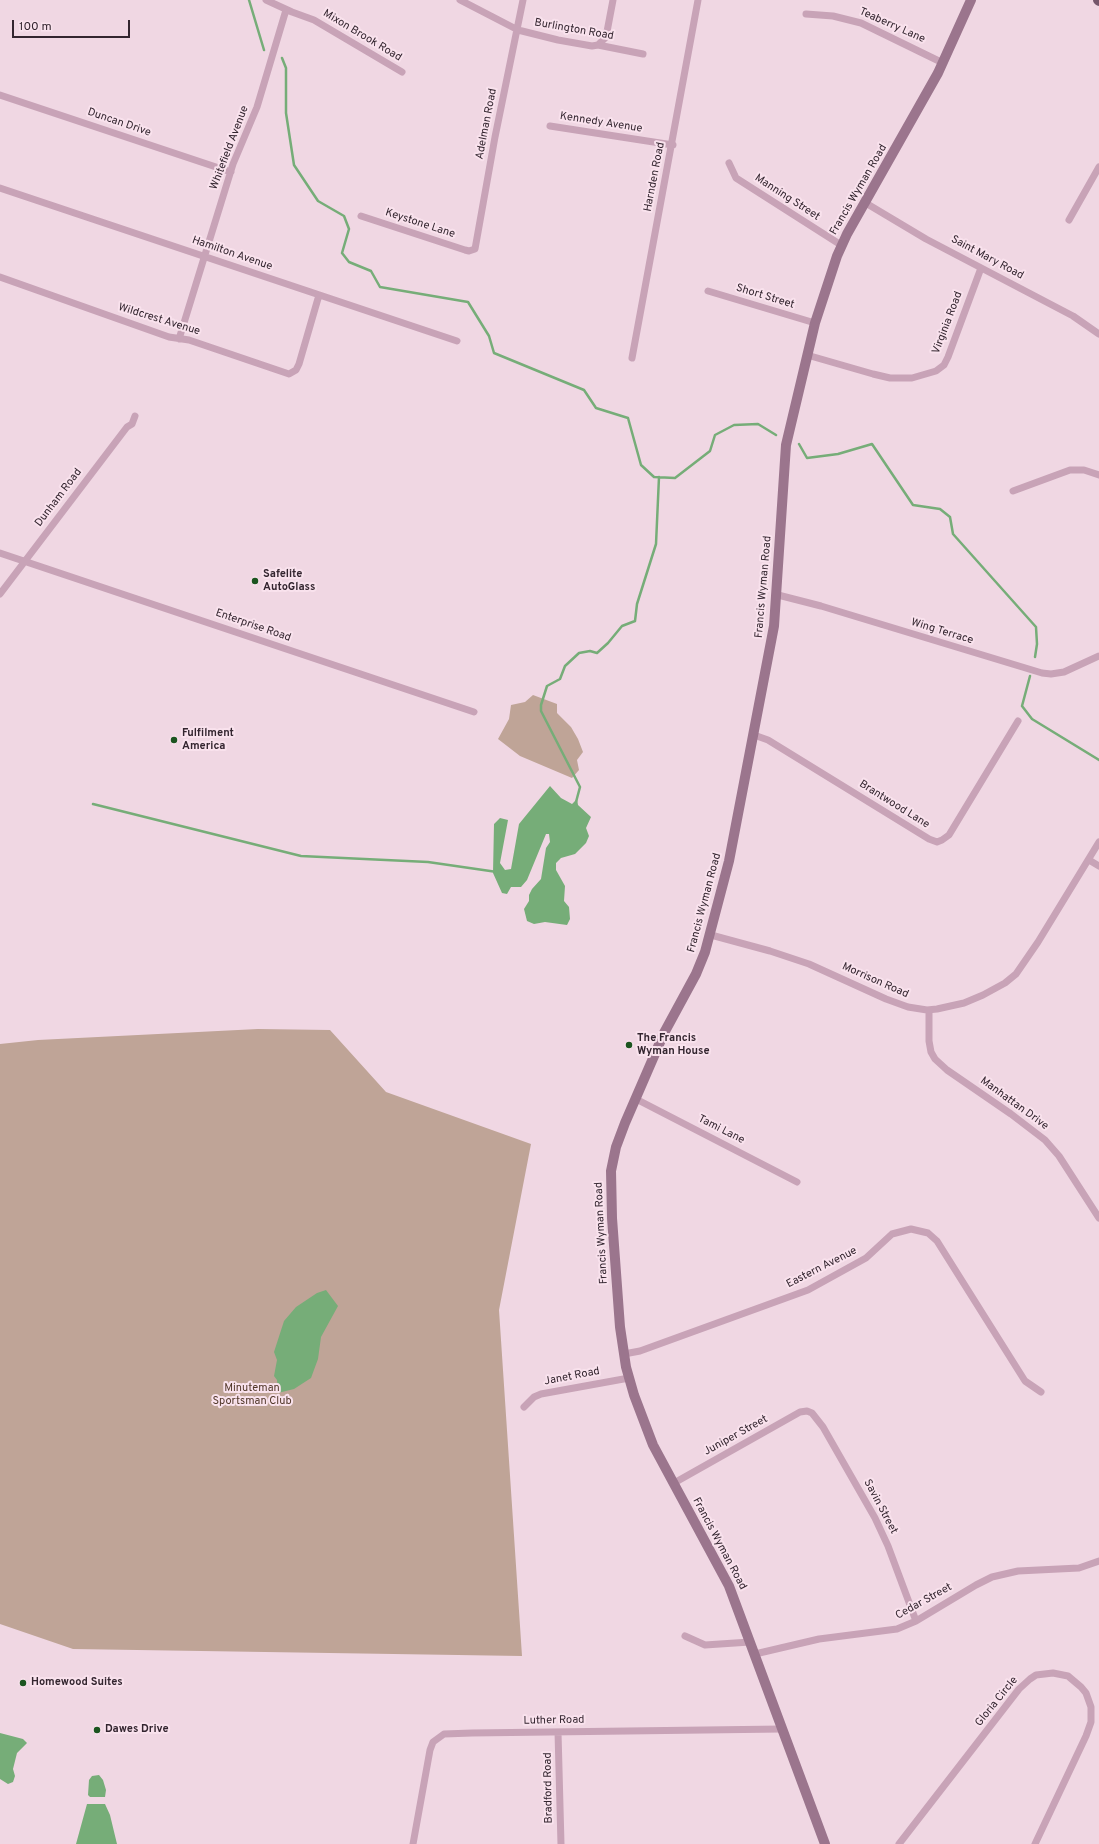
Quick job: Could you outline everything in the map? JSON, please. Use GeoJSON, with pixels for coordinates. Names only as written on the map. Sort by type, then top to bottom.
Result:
{"type":"FeatureCollection","features":[{"type":"Feature","properties":{"kind":"main road","name":"Francis Wyman Road"},"geometry":{"type":"LineString","coordinates":[[825,1844],[729,1586],[649,1438],[629,1378],[624,1354],[612,1218],[611,1179],[616,1147],[664,1033],[699,966],[711,935],[729,861],[774,626],[778,596],[785,453],[789,426],[815,323],[841,245],[864,202],[909,126],[943,62],[971,0]]}},
{"type":"Feature","properties":{"kind":"street","name":"Mixon Brook Road"},"geometry":{"type":"LineString","coordinates":[[266,0],[286,10],[314,20],[402,72]]}},
{"type":"Feature","properties":{"kind":"street","name":"Burlington Road"},"geometry":{"type":"LineString","coordinates":[[460,0],[518,30],[558,40],[592,46],[598,45],[642,54]]}},
{"type":"Feature","properties":{"kind":"street","name":"Adelman Road"},"geometry":{"type":"LineString","coordinates":[[472,251],[476,246],[495,137],[523,0]]}},
{"type":"Feature","properties":{"kind":"street"},"geometry":{"type":"LineString","coordinates":[[598,45],[606,37],[613,0]]}},
{"type":"Feature","properties":{"kind":"street","name":"Harnden Road"},"geometry":{"type":"LineString","coordinates":[[632,358],[698,0]]}},
{"type":"Feature","properties":{"kind":"street","name":"Whitefield Avenue"},"geometry":{"type":"LineString","coordinates":[[179,339],[231,172],[257,107],[286,10]]}},
{"type":"Feature","properties":{"kind":"street","name":"Teaberry Lane"},"geometry":{"type":"LineString","coordinates":[[806,14],[833,16],[861,23],[943,62]]}},
{"type":"Feature","properties":{"kind":"street","name":"Duncan Drive"},"geometry":{"type":"LineString","coordinates":[[0,95],[231,172]]}},
{"type":"Feature","properties":{"kind":"street","name":"Kennedy Avenue"},"geometry":{"type":"LineString","coordinates":[[550,126],[672,145]]}},
{"type":"Feature","properties":{"kind":"street","name":"Manning Street"},"geometry":{"type":"LineString","coordinates":[[729,163],[736,178],[841,245]]}},
{"type":"Feature","properties":{"kind":"street"},"geometry":{"type":"LineString","coordinates":[[1070,220],[1099,167]]}},
{"type":"Feature","properties":{"kind":"street","name":"Hamilton Avenue"},"geometry":{"type":"LineString","coordinates":[[0,188],[457,341]]}},
{"type":"Feature","properties":{"kind":"street","name":"Saint Mary Road"},"geometry":{"type":"LineString","coordinates":[[864,202],[981,268],[1073,316],[1099,334]]}},
{"type":"Feature","properties":{"kind":"street","name":"Keystone Lane"},"geometry":{"type":"LineString","coordinates":[[361,216],[472,251]]}},
{"type":"Feature","properties":{"kind":"street","name":"Virginia Road"},"geometry":{"type":"LineString","coordinates":[[807,355],[890,378],[912,378],[936,371],[944,365],[948,357],[981,268]]}},
{"type":"Feature","properties":{"kind":"street","name":"Wildcrest Avenue"},"geometry":{"type":"LineString","coordinates":[[0,277],[169,337],[190,340],[289,374],[296,370],[299,364],[319,295]]}},
{"type":"Feature","properties":{"kind":"street","name":"Short Street"},"geometry":{"type":"LineString","coordinates":[[708,291],[815,323]]}},
{"type":"Feature","properties":{"kind":"street","name":"Dunham Road"},"geometry":{"type":"LineString","coordinates":[[0,594],[127,427],[132,424],[135,416]]}},
{"type":"Feature","properties":{"kind":"street"},"geometry":{"type":"LineString","coordinates":[[1013,491],[1070,470],[1084,470],[1099,475]]}},
{"type":"Feature","properties":{"kind":"street","name":"Enterprise Road"},"geometry":{"type":"LineString","coordinates":[[0,553],[474,712]]}},
{"type":"Feature","properties":{"kind":"street","name":"Wing Terrace"},"geometry":{"type":"LineString","coordinates":[[778,596],[834,610],[1042,673],[1060,673],[1099,656]]}},
{"type":"Feature","properties":{"kind":"street","name":"Brantwood Lane"},"geometry":{"type":"LineString","coordinates":[[754,735],[768,740],[929,839],[937,842],[949,835],[1018,721]]}},
{"type":"Feature","properties":{"kind":"street","name":"Morrison Road"},"geometry":{"type":"LineString","coordinates":[[711,935],[800,960],[886,999],[908,1007],[929,1010],[975,999],[998,988],[1020,970],[1099,842]]}},
{"type":"Feature","properties":{"kind":"street"},"geometry":{"type":"LineString","coordinates":[[1089,860],[1099,866]]}},
{"type":"Feature","properties":{"kind":"street","name":"Manhattan Drive"},"geometry":{"type":"LineString","coordinates":[[929,1010],[928,1041],[931,1052],[938,1062],[1045,1140],[1059,1156],[1099,1218]]}},
{"type":"Feature","properties":{"kind":"street","name":"Tami Lane"},"geometry":{"type":"LineString","coordinates":[[636,1099],[797,1182]]}},
{"type":"Feature","properties":{"kind":"street","name":"Eastern Avenue"},"geometry":{"type":"LineString","coordinates":[[624,1354],[641,1351],[808,1290],[860,1262],[872,1254],[892,1234],[911,1229],[928,1233],[937,1241],[1026,1382],[1041,1392]]}},
{"type":"Feature","properties":{"kind":"street","name":"Janet Road"},"geometry":{"type":"LineString","coordinates":[[524,1407],[541,1394],[629,1378]]}},
{"type":"Feature","properties":{"kind":"street","name":"Juniper Street"},"geometry":{"type":"LineString","coordinates":[[674,1484],[800,1412],[809,1411]]}},
{"type":"Feature","properties":{"kind":"street","name":"Savin Street"},"geometry":{"type":"LineString","coordinates":[[809,1411],[814,1414],[823,1426],[875,1518],[888,1546],[916,1621]]}},
{"type":"Feature","properties":{"kind":"street","name":"Cedar Street"},"geometry":{"type":"LineString","coordinates":[[755,1654],[819,1639],[892,1630],[916,1621],[992,1577],[1018,1571],[1079,1568],[1099,1561]]}},
{"type":"Feature","properties":{"kind":"street"},"geometry":{"type":"LineString","coordinates":[[685,1636],[705,1645],[750,1642]]}},
{"type":"Feature","properties":{"kind":"street","name":"Gloria Circle"},"geometry":{"type":"LineString","coordinates":[[900,1844],[1019,1689],[1036,1675],[1053,1673],[1068,1676],[1081,1686],[1086,1693],[1091,1707],[1091,1722],[1086,1736],[1035,1844]]}},
{"type":"Feature","properties":{"kind":"street","name":"Luther Road"},"geometry":{"type":"LineString","coordinates":[[413,1844],[430,1750],[433,1742],[447,1734],[782,1729]]}},
{"type":"Feature","properties":{"kind":"street","name":"Bradford Road"},"geometry":{"type":"LineString","coordinates":[[558,1732],[561,1844]]}},
{"type":"Feature","properties":{"kind":"green space"},"geometry":{"type":"Polygon","coordinates":[[[533,695],[557,704],[557,713],[571,727],[578,739],[583,752],[577,760],[579,770],[572,778],[520,756],[498,739],[509,719],[511,705],[525,702],[533,695]]]}},
{"type":"Feature","properties":{"kind":"green space","name":"Minuteman Sportsman Club"},"geometry":{"type":"Polygon","coordinates":[[[258,1029],[330,1030],[386,1092],[531,1144],[499,1310],[522,1656],[73,1649],[0,1624],[0,1044],[38,1040],[258,1029]]]}},
{"type":"Feature","properties":{"kind":"shaded area"},"geometry":{"type":"Polygon","coordinates":[[[550,786],[561,798],[572,804],[577,799],[578,805],[591,817],[586,828],[589,836],[586,843],[575,854],[561,858],[556,863],[556,870],[565,886],[564,901],[569,907],[570,919],[567,925],[545,922],[534,924],[527,921],[524,909],[529,901],[529,895],[532,889],[541,879],[546,848],[550,842],[549,834],[546,834],[527,880],[521,887],[511,887],[507,894],[502,893],[493,873],[494,824],[500,818],[508,820],[500,863],[505,870],[511,869],[519,824],[550,786]]]}},
{"type":"Feature","properties":{"kind":"shaded area"},"geometry":{"type":"Polygon","coordinates":[[[326,1290],[338,1306],[321,1337],[318,1359],[311,1378],[294,1389],[278,1393],[277,1380],[274,1376],[277,1360],[274,1352],[284,1321],[296,1307],[317,1293],[326,1290]]]}},
{"type":"Feature","properties":{"kind":"shaded area"},"geometry":{"type":"Polygon","coordinates":[[[0,1733],[23,1739],[27,1743],[17,1753],[13,1769],[15,1776],[13,1782],[8,1784],[0,1779],[0,1733]]]}},
{"type":"Feature","properties":{"kind":"shaded area"},"geometry":{"type":"Polygon","coordinates":[[[99,1775],[103,1780],[106,1790],[105,1797],[90,1797],[88,1795],[89,1780],[92,1776],[99,1775]]]}},
{"type":"Feature","properties":{"kind":"shaded area"},"geometry":{"type":"Polygon","coordinates":[[[87,1804],[105,1804],[110,1815],[117,1844],[76,1844],[87,1804]]]}},
{"type":"Feature","properties":{"kind":"waterway"},"geometry":{"type":"LineString","coordinates":[[249,0],[264,50]]}},
{"type":"Feature","properties":{"kind":"waterway"},"geometry":{"type":"LineString","coordinates":[[282,58],[286,68],[286,113],[294,165],[318,201],[344,216],[349,229],[342,253],[349,262],[371,271],[380,287],[468,302],[489,336],[494,353],[584,390],[596,408],[628,418],[641,465],[654,477],[675,478],[710,451],[715,435],[734,425],[758,424],[776,435]]}},
{"type":"Feature","properties":{"kind":"waterway"},"geometry":{"type":"LineString","coordinates":[[799,444],[807,458],[838,454],[872,444],[913,505],[940,509],[950,517],[953,534],[1036,627],[1037,644],[1035,657]]}},
{"type":"Feature","properties":{"kind":"waterway"},"geometry":{"type":"LineString","coordinates":[[576,802],[580,787],[541,711],[541,705],[547,686],[560,679],[565,666],[579,653],[590,651],[597,653],[608,643],[622,626],[635,621],[637,604],[656,544],[659,477]]}},
{"type":"Feature","properties":{"kind":"waterway"},"geometry":{"type":"LineString","coordinates":[[1030,676],[1022,706],[1032,719],[1099,760]]}},
{"type":"Feature","properties":{"kind":"waterway"},"geometry":{"type":"LineString","coordinates":[[93,804],[301,856],[428,862],[497,872]]}},
{"type":"Feature","properties":{"kind":"place","name":"Safelite AutoGlass"},"geometry":{"type":"Point","coordinates":[255,581]}},
{"type":"Feature","properties":{"kind":"place","name":"Fulfilment America"},"geometry":{"type":"Point","coordinates":[174,740]}},
{"type":"Feature","properties":{"kind":"place","name":"The Francis Wyman House"},"geometry":{"type":"Point","coordinates":[629,1045]}},
{"type":"Feature","properties":{"kind":"place","name":"Homewood Suites"},"geometry":{"type":"Point","coordinates":[23,1683]}},
{"type":"Feature","properties":{"kind":"place","name":"Dawes Drive"},"geometry":{"type":"Point","coordinates":[97,1730]}}]}
